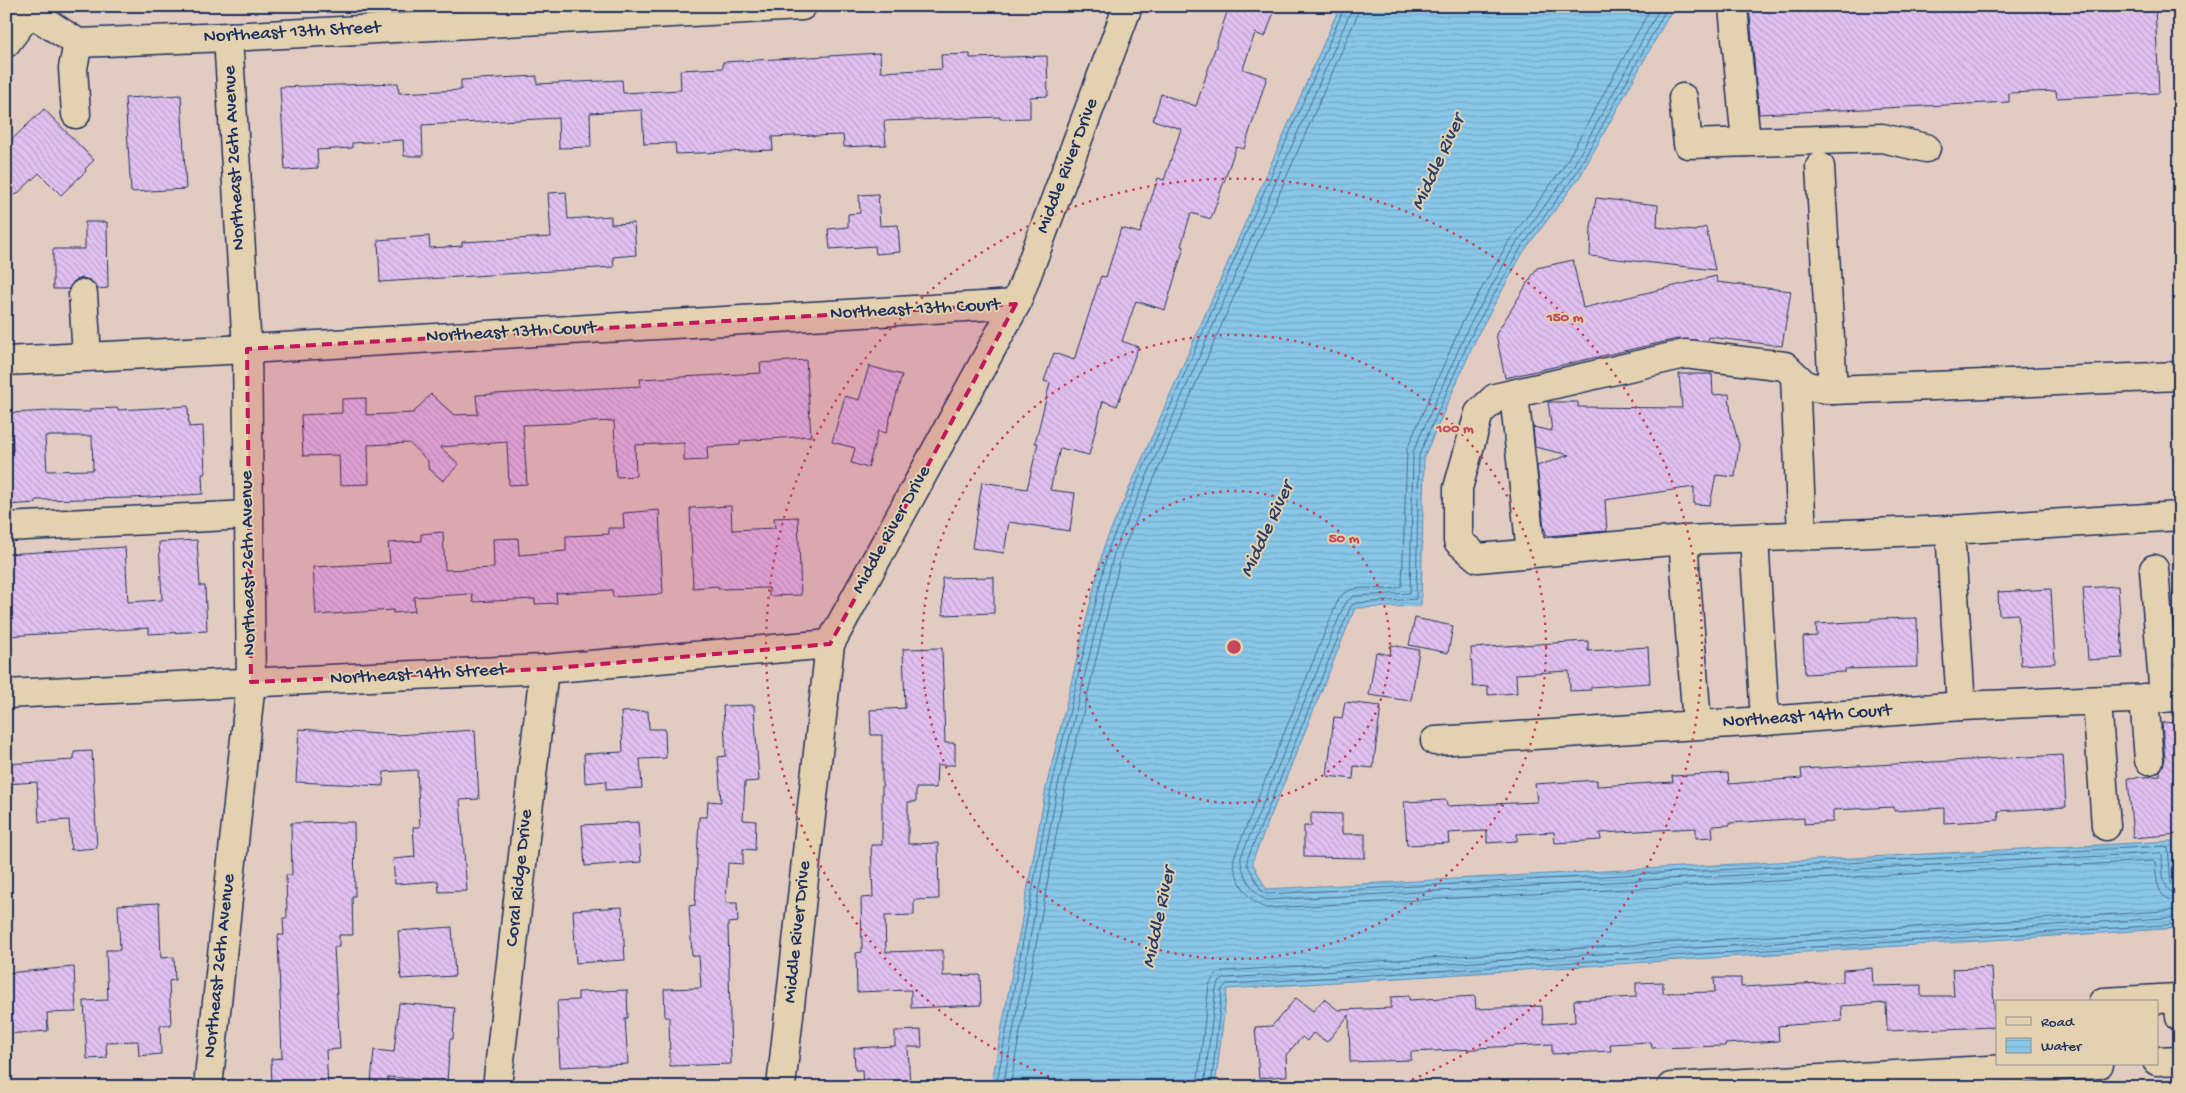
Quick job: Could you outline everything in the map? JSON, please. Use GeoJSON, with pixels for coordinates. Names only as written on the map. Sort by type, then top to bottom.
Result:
{"type":"FeatureCollection","features":[{"type":"Feature","properties":{"kind":"street","name":"Northeast 13th Street"},"geometry":{"type":"LineString","coordinates":[[78,43],[228,37],[802,6]]}},
{"type":"Feature","properties":{"kind":"street","name":"Middle River Drive"},"geometry":{"type":"LineString","coordinates":[[781,1087],[830,644],[1016,304],[1128,6]]}},
{"type":"Feature","properties":{"kind":"street"},"geometry":{"type":"LineString","coordinates":[[1733,7],[1746,142]]}},
{"type":"Feature","properties":{"kind":"street"},"geometry":{"type":"LineString","coordinates":[[6,43],[32,9],[78,43],[73,68],[76,114]]}},
{"type":"Feature","properties":{"kind":"street","name":"Northeast 26th Avenue"},"geometry":{"type":"LineString","coordinates":[[208,1087],[251,682],[247,349],[228,37]]}},
{"type":"Feature","properties":{"kind":"street"},"geometry":{"type":"LineString","coordinates":[[1683,98],[1688,144],[1882,138],[1926,148]]}},
{"type":"Feature","properties":{"kind":"street"},"geometry":{"type":"LineString","coordinates":[[1820,167],[1833,390]]}},
{"type":"Feature","properties":{"kind":"street"},"geometry":{"type":"LineString","coordinates":[[83,294],[87,356]]}},
{"type":"Feature","properties":{"kind":"street","name":"Northeast 13th Court"},"geometry":{"type":"LineString","coordinates":[[6,360],[247,349],[1016,304]]}},
{"type":"Feature","properties":{"kind":"street"},"geometry":{"type":"LineString","coordinates":[[2180,376],[1833,390],[1806,386],[1785,366],[1685,354],[1495,398],[1479,412],[1458,488],[1458,541],[1478,558],[1683,540],[1950,530],[2180,516]]}},
{"type":"Feature","properties":{"kind":"street"},"geometry":{"type":"LineString","coordinates":[[1795,376],[1802,536]]}},
{"type":"Feature","properties":{"kind":"street"},"geometry":{"type":"LineString","coordinates":[[1514,394],[1531,553]]}},
{"type":"Feature","properties":{"kind":"street"},"geometry":{"type":"LineString","coordinates":[[6,527],[249,515]]}},
{"type":"Feature","properties":{"kind":"street"},"geometry":{"type":"LineString","coordinates":[[1950,530],[1961,706]]}},
{"type":"Feature","properties":{"kind":"street"},"geometry":{"type":"LineString","coordinates":[[1754,538],[1765,721]]}},
{"type":"Feature","properties":{"kind":"street"},"geometry":{"type":"LineString","coordinates":[[1683,540],[1697,724]]}},
{"type":"Feature","properties":{"kind":"street"},"geometry":{"type":"LineString","coordinates":[[2149,760],[2163,698],[2154,569]]}},
{"type":"Feature","properties":{"kind":"street","name":"Northeast 14th Street"},"geometry":{"type":"LineString","coordinates":[[6,694],[544,669],[830,644]]}},
{"type":"Feature","properties":{"kind":"street","name":"Coral Ridge Drive"},"geometry":{"type":"LineString","coordinates":[[497,1087],[544,669]]}},
{"type":"Feature","properties":{"kind":"street","name":"Northeast 14th Court"},"geometry":{"type":"LineString","coordinates":[[1435,741],[1765,721],[1961,706],[2163,698]]}},
{"type":"Feature","properties":{"kind":"street"},"geometry":{"type":"LineString","coordinates":[[2096,701],[2106,826]]}},
{"type":"Feature","properties":{"kind":"street"},"geometry":{"type":"LineString","coordinates":[[2140,1000],[2178,998],[2180,1017]]}},
{"type":"Feature","properties":{"kind":"street"},"geometry":{"type":"LineString","coordinates":[[2158,1061],[2180,1060]]}},
{"type":"Feature","properties":{"kind":"street"},"geometry":{"type":"LineString","coordinates":[[1671,1087],[2062,1066]]}},
{"type":"Feature","properties":{"kind":"highlighted area"},"geometry":{"type":"Polygon","coordinates":[[[1016,304],[830,644],[544,669],[251,682],[247,349],[1016,304]]]}},
{"type":"Feature","properties":{"kind":"shaded area"},"geometry":{"type":"Polygon","coordinates":[[[2180,1080],[2180,1087],[2070,1087],[2180,1080]]]}},
{"type":"Feature","properties":{"kind":"water","name":"Middle River"},"geometry":{"type":"Polygon","coordinates":[[[1340,6],[1674,6],[1579,178],[1524,251],[1479,332],[1424,457],[1421,606],[1355,608],[1252,862],[1266,889],[2172,841],[2176,882],[2180,882],[2180,928],[1227,989],[1215,1087],[991,1087],[1046,788],[1104,546],[1340,6]]]}},
{"type":"Feature","properties":{"kind":"building"},"geometry":{"type":"Polygon","coordinates":[[[1229,6],[1276,6],[1265,37],[1255,33],[1243,69],[1267,77],[1244,149],[1236,147],[1211,219],[1191,213],[1181,246],[1184,247],[1165,310],[1136,301],[1122,341],[1138,347],[1117,406],[1103,401],[1089,455],[1060,448],[1050,490],[1075,493],[1070,531],[1009,522],[1004,553],[972,548],[982,482],[1027,489],[1038,443],[1035,443],[1050,383],[1044,381],[1054,353],[1074,360],[1101,276],[1106,277],[1121,228],[1140,233],[1158,178],[1164,180],[1181,129],[1153,120],[1161,94],[1196,106],[1229,6]]]}},
{"type":"Feature","properties":{"kind":"building"},"geometry":{"type":"Polygon","coordinates":[[[1749,6],[2155,6],[2159,93],[2057,98],[2056,91],[2009,93],[2009,102],[1759,114],[1749,6]]]}},
{"type":"Feature","properties":{"kind":"building"},"geometry":{"type":"Polygon","coordinates":[[[880,53],[881,72],[942,69],[941,55],[970,54],[970,58],[1047,56],[1048,96],[1030,97],[1030,118],[1000,119],[1000,117],[884,121],[886,145],[844,147],[843,135],[813,135],[772,137],[773,150],[676,154],[675,143],[644,144],[642,110],[590,113],[591,147],[559,148],[558,118],[422,125],[423,156],[404,156],[403,140],[352,143],[352,148],[317,150],[318,168],[285,170],[280,87],[398,83],[399,93],[461,90],[461,80],[537,76],[537,84],[622,80],[623,93],[681,90],[680,70],[723,68],[723,62],[880,53]]]}},
{"type":"Feature","properties":{"kind":"building"},"geometry":{"type":"Polygon","coordinates":[[[181,95],[186,189],[131,192],[125,98],[181,95]]]}},
{"type":"Feature","properties":{"kind":"building"},"geometry":{"type":"Polygon","coordinates":[[[44,109],[94,160],[85,169],[86,171],[61,195],[39,173],[16,195],[6,185],[6,145],[44,109]]]}},
{"type":"Feature","properties":{"kind":"building"},"geometry":{"type":"Polygon","coordinates":[[[566,192],[568,219],[611,216],[611,224],[634,223],[636,255],[613,257],[614,267],[380,282],[378,240],[429,236],[430,248],[462,246],[462,242],[551,237],[548,193],[566,192]]]}},
{"type":"Feature","properties":{"kind":"building"},"geometry":{"type":"Polygon","coordinates":[[[878,194],[880,226],[898,225],[900,252],[876,254],[875,246],[830,249],[828,229],[848,227],[848,214],[860,213],[859,195],[878,194]]]}},
{"type":"Feature","properties":{"kind":"building"},"geometry":{"type":"Polygon","coordinates":[[[1596,198],[1658,205],[1657,227],[1694,231],[1706,227],[1715,270],[1590,256],[1591,227],[1596,198]]]}},
{"type":"Feature","properties":{"kind":"building"},"geometry":{"type":"Polygon","coordinates":[[[85,222],[107,222],[108,288],[97,289],[90,280],[82,278],[74,281],[69,289],[53,289],[53,249],[85,249],[85,222]]]}},
{"type":"Feature","properties":{"kind":"building"},"geometry":{"type":"Polygon","coordinates":[[[1573,260],[1583,308],[1716,276],[1717,282],[1791,291],[1782,346],[1709,337],[1708,341],[1677,339],[1505,378],[1496,334],[1537,268],[1573,260]]]}},
{"type":"Feature","properties":{"kind":"building"},"geometry":{"type":"Polygon","coordinates":[[[806,360],[811,436],[740,441],[740,445],[707,447],[708,460],[684,461],[684,443],[635,445],[636,476],[616,477],[614,421],[523,425],[527,484],[509,485],[507,442],[440,447],[459,464],[443,481],[428,468],[428,461],[409,443],[368,445],[369,484],[340,485],[339,455],[303,456],[301,415],[342,413],[342,399],[366,398],[366,415],[413,413],[431,394],[454,415],[478,414],[476,395],[641,386],[640,379],[761,373],[760,363],[806,360]]]}},
{"type":"Feature","properties":{"kind":"building"},"geometry":{"type":"Polygon","coordinates":[[[869,366],[902,375],[886,433],[878,431],[868,468],[851,463],[855,448],[832,442],[845,396],[859,400],[869,366]]]}},
{"type":"Feature","properties":{"kind":"building"},"geometry":{"type":"Polygon","coordinates":[[[1679,374],[1712,374],[1713,395],[1729,394],[1731,415],[1739,445],[1735,477],[1716,475],[1710,505],[1694,504],[1694,487],[1605,500],[1607,531],[1547,536],[1544,527],[1537,466],[1569,455],[1535,447],[1533,427],[1552,431],[1548,402],[1578,402],[1578,407],[1682,408],[1679,374]]]}},
{"type":"Feature","properties":{"kind":"building"},"geometry":{"type":"Polygon","coordinates":[[[188,406],[189,427],[203,426],[205,474],[202,474],[203,494],[36,500],[36,503],[6,505],[6,452],[13,451],[11,413],[50,411],[90,412],[90,409],[118,408],[118,410],[188,406]],[[45,436],[47,471],[93,470],[92,436],[45,436]]]}},
{"type":"Feature","properties":{"kind":"building"},"geometry":{"type":"Polygon","coordinates":[[[731,506],[732,530],[775,528],[774,518],[798,517],[801,595],[769,596],[769,588],[718,589],[718,586],[693,588],[690,508],[731,506]]]}},
{"type":"Feature","properties":{"kind":"building"},"geometry":{"type":"Polygon","coordinates":[[[659,510],[663,594],[613,597],[612,590],[556,593],[557,603],[535,604],[535,599],[473,602],[472,594],[414,597],[415,611],[393,613],[393,610],[316,615],[313,567],[390,563],[388,543],[421,541],[421,534],[443,532],[445,570],[494,568],[493,539],[518,538],[519,555],[566,551],[566,536],[609,534],[608,528],[624,528],[623,513],[659,510]]]}},
{"type":"Feature","properties":{"kind":"building"},"geometry":{"type":"Polygon","coordinates":[[[197,540],[200,586],[205,586],[207,631],[149,634],[149,628],[6,636],[6,554],[125,547],[128,602],[162,600],[159,542],[197,540]]]}},
{"type":"Feature","properties":{"kind":"building"},"geometry":{"type":"Polygon","coordinates":[[[994,577],[994,613],[943,615],[942,578],[994,577]]]}},
{"type":"Feature","properties":{"kind":"building"},"geometry":{"type":"Polygon","coordinates":[[[2118,586],[2123,658],[2088,660],[2083,588],[2118,586]]]}},
{"type":"Feature","properties":{"kind":"building"},"geometry":{"type":"Polygon","coordinates":[[[2051,589],[2055,663],[2021,665],[2018,614],[1999,615],[1998,592],[2051,589]]]}},
{"type":"Feature","properties":{"kind":"building"},"geometry":{"type":"Polygon","coordinates":[[[1415,618],[1453,626],[1448,653],[1409,645],[1415,618]]]}},
{"type":"Feature","properties":{"kind":"building"},"geometry":{"type":"Polygon","coordinates":[[[1917,618],[1918,667],[1845,669],[1845,672],[1805,674],[1803,637],[1817,636],[1816,624],[1871,621],[1871,619],[1917,618]]]}},
{"type":"Feature","properties":{"kind":"building"},"geometry":{"type":"Polygon","coordinates":[[[1588,641],[1588,651],[1648,647],[1650,683],[1591,687],[1591,690],[1570,691],[1569,671],[1516,674],[1517,693],[1488,695],[1488,686],[1473,687],[1471,648],[1588,641]]]}},
{"type":"Feature","properties":{"kind":"building"},"geometry":{"type":"Polygon","coordinates":[[[1391,645],[1419,650],[1411,701],[1369,695],[1376,652],[1390,655],[1391,645]]]}},
{"type":"Feature","properties":{"kind":"building"},"geometry":{"type":"Polygon","coordinates":[[[942,648],[945,743],[955,743],[955,765],[937,765],[936,788],[916,788],[916,802],[908,802],[908,844],[938,843],[939,899],[914,900],[914,915],[885,916],[886,952],[943,950],[943,976],[980,975],[981,1005],[911,1008],[911,990],[857,992],[856,953],[862,952],[861,898],[873,897],[871,845],[882,845],[882,735],[871,735],[870,710],[905,708],[903,649],[942,648]]]}},
{"type":"Feature","properties":{"kind":"building"},"geometry":{"type":"Polygon","coordinates":[[[1345,702],[1381,706],[1373,768],[1354,766],[1353,779],[1327,776],[1334,717],[1342,718],[1345,702]]]}},
{"type":"Feature","properties":{"kind":"building"},"geometry":{"type":"Polygon","coordinates":[[[754,705],[759,781],[745,782],[743,820],[756,821],[755,850],[743,849],[743,864],[728,863],[726,903],[737,903],[738,922],[728,923],[731,1064],[670,1066],[669,1017],[665,1017],[664,989],[701,988],[699,956],[692,956],[689,906],[695,905],[699,817],[707,817],[708,801],[721,802],[718,757],[726,756],[723,706],[754,705]]]}},
{"type":"Feature","properties":{"kind":"building"},"geometry":{"type":"Polygon","coordinates":[[[648,711],[649,729],[665,729],[666,758],[640,759],[642,788],[606,790],[606,781],[585,783],[584,754],[623,752],[621,712],[648,711]]]}},
{"type":"Feature","properties":{"kind":"building"},"geometry":{"type":"Polygon","coordinates":[[[2180,722],[2180,834],[2133,838],[2128,778],[2160,776],[2165,759],[2162,723],[2180,722]]]}},
{"type":"Feature","properties":{"kind":"building"},"geometry":{"type":"Polygon","coordinates":[[[299,729],[396,735],[475,730],[479,799],[460,800],[467,891],[439,892],[438,881],[395,884],[393,859],[415,857],[413,827],[420,827],[417,770],[384,772],[383,786],[296,782],[299,729]]]}},
{"type":"Feature","properties":{"kind":"building"},"geometry":{"type":"Polygon","coordinates":[[[92,751],[97,848],[71,850],[69,820],[39,822],[37,782],[6,784],[6,764],[74,760],[74,752],[92,751]]]}},
{"type":"Feature","properties":{"kind":"building"},"geometry":{"type":"Polygon","coordinates":[[[2063,755],[2066,807],[1998,811],[1999,820],[1944,823],[1944,808],[1894,811],[1894,807],[1833,810],[1833,822],[1804,824],[1804,818],[1730,823],[1730,825],[1712,826],[1713,837],[1696,838],[1696,828],[1600,833],[1601,840],[1555,843],[1554,832],[1517,834],[1517,841],[1487,843],[1487,831],[1448,833],[1449,843],[1407,845],[1404,802],[1446,800],[1447,806],[1537,802],[1535,784],[1597,780],[1597,786],[1673,782],[1672,776],[1728,773],[1729,784],[1802,778],[1801,769],[2063,755]]]}},
{"type":"Feature","properties":{"kind":"building"},"geometry":{"type":"Polygon","coordinates":[[[1311,813],[1342,814],[1342,834],[1365,834],[1365,858],[1304,857],[1304,826],[1311,826],[1311,813]]]}},
{"type":"Feature","properties":{"kind":"building"},"geometry":{"type":"Polygon","coordinates":[[[354,822],[355,896],[352,896],[353,935],[339,935],[339,947],[334,947],[340,1049],[326,1050],[328,1087],[272,1087],[271,1059],[282,1058],[278,935],[284,935],[283,918],[287,918],[286,875],[292,875],[291,823],[354,822]]]}},
{"type":"Feature","properties":{"kind":"building"},"geometry":{"type":"Polygon","coordinates":[[[638,822],[641,862],[585,866],[582,825],[638,822]]]}},
{"type":"Feature","properties":{"kind":"building"},"geometry":{"type":"Polygon","coordinates":[[[159,903],[161,958],[174,957],[175,980],[169,981],[171,1025],[160,1025],[161,1054],[139,1056],[138,1041],[106,1042],[107,1058],[87,1059],[84,1001],[108,1000],[106,950],[120,950],[118,905],[159,903]]]}},
{"type":"Feature","properties":{"kind":"building"},"geometry":{"type":"Polygon","coordinates":[[[622,907],[625,960],[576,963],[573,910],[622,907]]]}},
{"type":"Feature","properties":{"kind":"building"},"geometry":{"type":"Polygon","coordinates":[[[452,927],[455,976],[401,979],[398,931],[452,927]]]}},
{"type":"Feature","properties":{"kind":"building"},"geometry":{"type":"Polygon","coordinates":[[[74,967],[76,1012],[47,1013],[48,1031],[6,1034],[6,973],[74,967]]]}},
{"type":"Feature","properties":{"kind":"building"},"geometry":{"type":"Polygon","coordinates":[[[1992,967],[1995,1027],[1887,1031],[1886,1003],[1841,1006],[1842,1021],[1778,1026],[1779,1041],[1725,1044],[1725,1046],[1652,1048],[1651,1042],[1610,1044],[1611,1051],[1552,1054],[1552,1044],[1411,1052],[1411,1060],[1350,1062],[1349,1015],[1327,1042],[1313,1033],[1307,1041],[1302,1037],[1286,1055],[1287,1076],[1259,1078],[1255,1027],[1272,1026],[1296,998],[1313,1011],[1324,999],[1338,1010],[1391,1008],[1391,997],[1409,996],[1409,1000],[1475,996],[1476,1009],[1542,1006],[1543,1024],[1575,1022],[1574,1000],[1636,997],[1636,983],[1663,982],[1663,993],[1715,992],[1714,978],[1741,978],[1741,987],[1843,982],[1843,970],[1872,968],[1873,986],[1921,985],[1921,996],[1954,996],[1952,969],[1992,967]]]}},
{"type":"Feature","properties":{"kind":"building"},"geometry":{"type":"Polygon","coordinates":[[[627,990],[628,1018],[625,1018],[628,1064],[560,1067],[557,1001],[578,1000],[578,992],[627,990]]]}},
{"type":"Feature","properties":{"kind":"building"},"geometry":{"type":"Polygon","coordinates":[[[399,1003],[455,1008],[453,1039],[450,1039],[447,1082],[388,1077],[388,1084],[371,1083],[374,1050],[394,1052],[399,1003]]]}},
{"type":"Feature","properties":{"kind":"building"},"geometry":{"type":"Polygon","coordinates":[[[921,1030],[922,1047],[908,1047],[910,1087],[863,1087],[862,1070],[855,1070],[854,1048],[895,1046],[895,1031],[921,1030]]]}}]}
